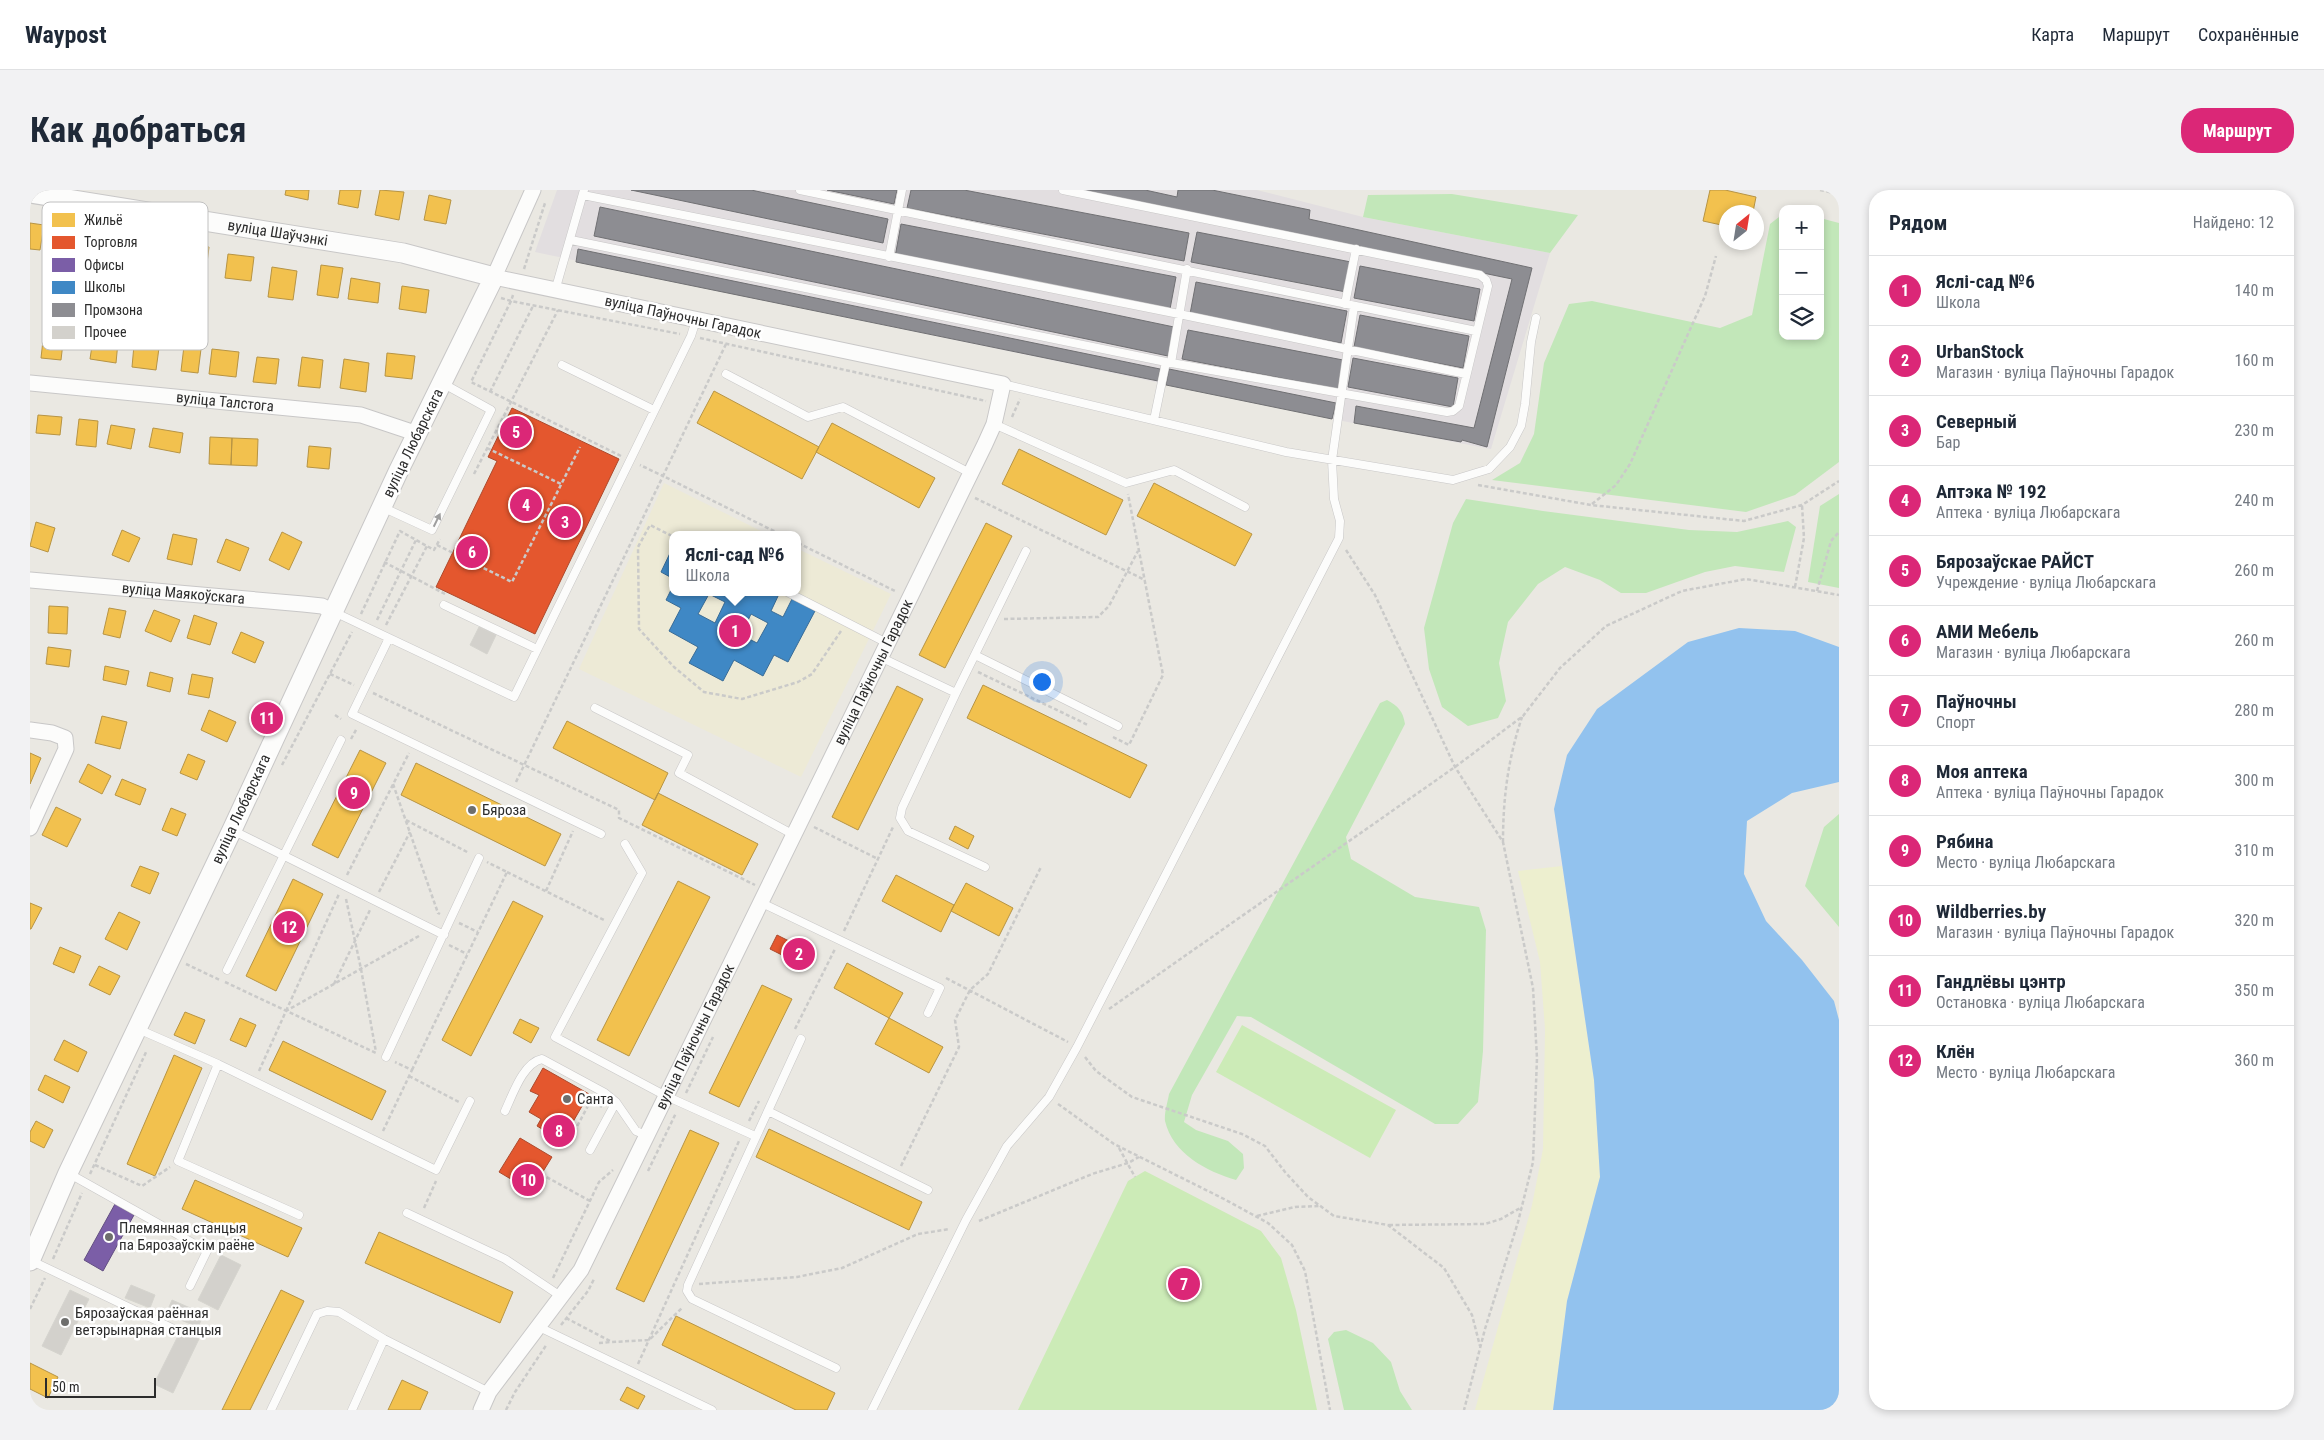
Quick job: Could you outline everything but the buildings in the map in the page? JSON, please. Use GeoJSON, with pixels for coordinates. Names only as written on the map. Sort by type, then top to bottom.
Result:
{"type":"FeatureCollection","features":[{"type":"Feature","properties":{"kind":"street"},"geometry":{"type":"LineString","coordinates":[[494,277],[533,190]]}},
{"type":"Feature","properties":{"kind":"street","name":"вуліца Шаўчэнкі"},"geometry":{"type":"LineString","coordinates":[[30,193],[87,202]]}},
{"type":"Feature","properties":{"kind":"street","name":"вуліца Шаўчэнкі"},"geometry":{"type":"LineString","coordinates":[[208,221],[403,252],[494,277]]}},
{"type":"Feature","properties":{"kind":"street","name":"вуліца Паўночны Гарадок"},"geometry":{"type":"LineString","coordinates":[[480,1410],[489,1392],[581,1270],[762,903],[994,424],[1003,384],[518,284],[494,277]]}},
{"type":"Feature","properties":{"kind":"street","name":"вуліца Любарскага"},"geometry":{"type":"LineString","coordinates":[[30,1261],[68,1173],[146,1032],[232,830],[382,507],[494,277]]}},
{"type":"Feature","properties":{"kind":"street","name":"вуліца Талстога"},"geometry":{"type":"LineString","coordinates":[[30,383],[362,414],[418,434]]}},
{"type":"Feature","properties":{"kind":"street","name":"вуліца Маякоўскага"},"geometry":{"type":"LineString","coordinates":[[30,580],[303,604],[322,606],[334,612]]}},
{"type":"Feature","properties":{"kind":"street"},"geometry":{"type":"LineString","coordinates":[[30,730],[52,733],[65,738],[66,749],[30,828]]}},
{"type":"Feature","properties":{"kind":"lane"},"geometry":{"type":"LineString","coordinates":[[800,190],[1187,269],[1476,331]]}},
{"type":"Feature","properties":{"kind":"lane"},"geometry":{"type":"LineString","coordinates":[[888,257],[902,190]]}},
{"type":"Feature","properties":{"kind":"lane"},"geometry":{"type":"LineString","coordinates":[[571,240],[1169,362],[1447,412],[1454,411],[1459,406],[1488,286],[1486,280],[1480,275],[1063,190]]}},
{"type":"Feature","properties":{"kind":"lane"},"geometry":{"type":"LineString","coordinates":[[555,291],[571,240],[583,192],[888,257],[1179,314],[1466,374]]}},
{"type":"Feature","properties":{"kind":"lane"},"geometry":{"type":"LineString","coordinates":[[1345,304],[1356,249]]}},
{"type":"Feature","properties":{"kind":"lane"},"geometry":{"type":"LineString","coordinates":[[1154,420],[1169,362],[1187,269]]}},
{"type":"Feature","properties":{"kind":"lane"},"geometry":{"type":"LineString","coordinates":[[872,1410],[962,1227],[1007,1146],[1049,1097],[1077,1048],[1339,538],[1340,521],[1334,498],[1332,460],[1354,306]]}},
{"type":"Feature","properties":{"kind":"lane"},"geometry":{"type":"LineString","coordinates":[[1003,384],[1286,452],[1454,480],[1489,469],[1510,447],[1520,426],[1525,404],[1531,342],[1536,318]]}},
{"type":"Feature","properties":{"kind":"lane"},"geometry":{"type":"LineString","coordinates":[[334,612],[514,697],[691,336],[696,320]]}},
{"type":"Feature","properties":{"kind":"lane"},"geometry":{"type":"LineString","coordinates":[[562,365],[654,410]]}},
{"type":"Feature","properties":{"kind":"lane"},"geometry":{"type":"LineString","coordinates":[[726,374],[808,417],[843,407],[970,473]]}},
{"type":"Feature","properties":{"kind":"lane"},"geometry":{"type":"LineString","coordinates":[[382,507],[432,530],[491,410],[442,383]]}},
{"type":"Feature","properties":{"kind":"lane"},"geometry":{"type":"LineString","coordinates":[[994,424],[1126,483],[1174,470],[1245,507]]}},
{"type":"Feature","properties":{"kind":"lane"},"geometry":{"type":"LineString","coordinates":[[985,867],[908,831],[900,818],[902,808],[956,693],[1026,551]]}},
{"type":"Feature","properties":{"kind":"lane"},"geometry":{"type":"LineString","coordinates":[[795,596],[887,643]]}},
{"type":"Feature","properties":{"kind":"lane"},"geometry":{"type":"LineString","coordinates":[[444,605],[537,649]]}},
{"type":"Feature","properties":{"kind":"lane"},"geometry":{"type":"LineString","coordinates":[[389,638],[352,714],[601,834]]}},
{"type":"Feature","properties":{"kind":"lane"},"geometry":{"type":"LineString","coordinates":[[975,655],[1118,726]]}},
{"type":"Feature","properties":{"kind":"lane"},"geometry":{"type":"LineString","coordinates":[[880,657],[956,693]]}},
{"type":"Feature","properties":{"kind":"lane"},"geometry":{"type":"LineString","coordinates":[[595,708],[688,755],[679,773],[794,835]]}},
{"type":"Feature","properties":{"kind":"lane"},"geometry":{"type":"LineString","coordinates":[[227,970],[341,740]]}},
{"type":"Feature","properties":{"kind":"lane"},"geometry":{"type":"LineString","coordinates":[[232,830],[442,938]]}},
{"type":"Feature","properties":{"kind":"lane"},"geometry":{"type":"LineString","coordinates":[[625,844],[642,873],[556,1037],[666,1096],[755,1136]]}},
{"type":"Feature","properties":{"kind":"lane"},"geometry":{"type":"LineString","coordinates":[[386,1057],[480,858]]}},
{"type":"Feature","properties":{"kind":"lane"},"geometry":{"type":"LineString","coordinates":[[762,903],[940,988],[928,1013]]}},
{"type":"Feature","properties":{"kind":"lane"},"geometry":{"type":"LineString","coordinates":[[146,1032],[218,1064],[436,1170],[469,1104]]}},
{"type":"Feature","properties":{"kind":"lane"},"geometry":{"type":"LineString","coordinates":[[801,1039],[755,1136],[687,1291],[692,1299],[836,1368]]}},
{"type":"Feature","properties":{"kind":"lane"},"geometry":{"type":"LineString","coordinates":[[505,1111],[525,1072],[534,1061],[542,1059],[605,1093],[616,1102],[636,1131],[646,1135]]}},
{"type":"Feature","properties":{"kind":"lane"},"geometry":{"type":"LineString","coordinates":[[218,1064],[178,1161],[298,1215]]}},
{"type":"Feature","properties":{"kind":"lane"},"geometry":{"type":"LineString","coordinates":[[590,1150],[616,1102]]}},
{"type":"Feature","properties":{"kind":"lane"},"geometry":{"type":"LineString","coordinates":[[768,1110],[928,1190]]}},
{"type":"Feature","properties":{"kind":"lane"},"geometry":{"type":"LineString","coordinates":[[68,1173],[207,1251],[190,1286]]}},
{"type":"Feature","properties":{"kind":"lane"},"geometry":{"type":"LineString","coordinates":[[407,1213],[505,1259],[562,1297]]}},
{"type":"Feature","properties":{"kind":"lane"},"geometry":{"type":"LineString","coordinates":[[30,1261],[176,1330]]}},
{"type":"Feature","properties":{"kind":"lane"},"geometry":{"type":"LineString","coordinates":[[271,1410],[317,1314],[327,1311],[339,1312],[384,1339],[489,1392]]}},
{"type":"Feature","properties":{"kind":"lane"},"geometry":{"type":"LineString","coordinates":[[539,1327],[712,1410]]}},
{"type":"Feature","properties":{"kind":"lane"},"geometry":{"type":"LineString","coordinates":[[352,1410],[384,1339]]}},
{"type":"Feature","properties":{"kind":"path"},"geometry":{"type":"LineString","coordinates":[[1820,190],[1839,194]]}},
{"type":"Feature","properties":{"kind":"path"},"geometry":{"type":"LineString","coordinates":[[518,284],[546,199]]}},
{"type":"Feature","properties":{"kind":"path"},"geometry":{"type":"LineString","coordinates":[[1591,505],[1616,485],[1630,464],[1705,296],[1716,256]]}},
{"type":"Feature","properties":{"kind":"path"},"geometry":{"type":"LineString","coordinates":[[774,531],[472,382],[511,301],[691,336],[989,401]]}},
{"type":"Feature","properties":{"kind":"path"},"geometry":{"type":"LineString","coordinates":[[490,392],[533,306]]}},
{"type":"Feature","properties":{"kind":"path"},"geometry":{"type":"LineString","coordinates":[[512,791],[726,344]]}},
{"type":"Feature","properties":{"kind":"path"},"geometry":{"type":"LineString","coordinates":[[437,545],[512,582],[580,447]]}},
{"type":"Feature","properties":{"kind":"path"},"geometry":{"type":"LineString","coordinates":[[487,448],[561,484]]}},
{"type":"Feature","properties":{"kind":"path"},"geometry":{"type":"LineString","coordinates":[[1454,480],[1591,505],[1744,521],[1802,505],[1839,481]]}},
{"type":"Feature","properties":{"kind":"path"},"geometry":{"type":"LineString","coordinates":[[1111,736],[1129,745],[1163,674],[1126,483]]}},
{"type":"Feature","properties":{"kind":"path"},"geometry":{"type":"LineString","coordinates":[[973,497],[1145,580]]}},
{"type":"Feature","properties":{"kind":"path"},"geometry":{"type":"LineString","coordinates":[[1794,587],[1804,538],[1802,505]]}},
{"type":"Feature","properties":{"kind":"path"},"geometry":{"type":"LineString","coordinates":[[669,534],[650,525],[638,547],[639,629],[674,667],[704,692],[742,699],[798,682],[812,674],[847,623]]}},
{"type":"Feature","properties":{"kind":"path"},"geometry":{"type":"LineString","coordinates":[[1817,592],[1831,541],[1839,532]]}},
{"type":"Feature","properties":{"kind":"path"},"geometry":{"type":"LineString","coordinates":[[1339,538],[1375,595],[1454,767],[1503,842]]}},
{"type":"Feature","properties":{"kind":"path"},"geometry":{"type":"LineString","coordinates":[[372,630],[416,540]]}},
{"type":"Feature","properties":{"kind":"path"},"geometry":{"type":"LineString","coordinates":[[279,771],[357,622],[394,542]]}},
{"type":"Feature","properties":{"kind":"path"},"geometry":{"type":"LineString","coordinates":[[801,544],[899,593]]}},
{"type":"Feature","properties":{"kind":"path"},"geometry":{"type":"LineString","coordinates":[[381,634],[427,546]]}},
{"type":"Feature","properties":{"kind":"path"},"geometry":{"type":"LineString","coordinates":[[993,619],[1098,617],[1108,606],[1139,550]]}},
{"type":"Feature","properties":{"kind":"path"},"geometry":{"type":"LineString","coordinates":[[384,562],[451,597]]}},
{"type":"Feature","properties":{"kind":"path"},"geometry":{"type":"LineString","coordinates":[[1088,1024],[1454,767],[1523,716],[1560,668],[1606,626],[1682,591],[1746,579],[1839,595]]}},
{"type":"Feature","properties":{"kind":"path"},"geometry":{"type":"LineString","coordinates":[[969,668],[1093,728]]}},
{"type":"Feature","properties":{"kind":"path"},"geometry":{"type":"LineString","coordinates":[[330,674],[525,764],[618,810],[618,818],[756,886]]}},
{"type":"Feature","properties":{"kind":"path"},"geometry":{"type":"LineString","coordinates":[[335,716],[342,719]]}},
{"type":"Feature","properties":{"kind":"path"},"geometry":{"type":"LineString","coordinates":[[1464,1410],[1480,1346],[1522,1207],[1533,1162],[1536,1048],[1533,988],[1503,842],[1503,806],[1507,770],[1523,716]]}},
{"type":"Feature","properties":{"kind":"path"},"geometry":{"type":"LineString","coordinates":[[350,723],[366,730]]}},
{"type":"Feature","properties":{"kind":"path"},"geometry":{"type":"LineString","coordinates":[[254,1082],[342,885],[410,752]]}},
{"type":"Feature","properties":{"kind":"path"},"geometry":{"type":"LineString","coordinates":[[393,784],[438,913],[478,932]]}},
{"type":"Feature","properties":{"kind":"path"},"geometry":{"type":"LineString","coordinates":[[546,891],[573,831],[565,827]]}},
{"type":"Feature","properties":{"kind":"path"},"geometry":{"type":"LineString","coordinates":[[814,827],[878,859]]}},
{"type":"Feature","properties":{"kind":"path"},"geometry":{"type":"LineString","coordinates":[[897,1174],[959,1047],[955,1020],[970,990],[988,974],[1041,866]]}},
{"type":"Feature","properties":{"kind":"path"},"geometry":{"type":"LineString","coordinates":[[506,872],[614,924]]}},
{"type":"Feature","properties":{"kind":"path"},"geometry":{"type":"LineString","coordinates":[[342,885],[361,969],[376,1052]]}},
{"type":"Feature","properties":{"kind":"path"},"geometry":{"type":"LineString","coordinates":[[286,1011],[424,933],[442,938],[467,954]]}},
{"type":"Feature","properties":{"kind":"path"},"geometry":{"type":"LineString","coordinates":[[182,973],[189,956]]}},
{"type":"Feature","properties":{"kind":"path"},"geometry":{"type":"LineString","coordinates":[[186,964],[412,1070],[378,1142]]}},
{"type":"Feature","properties":{"kind":"path"},"geometry":{"type":"LineString","coordinates":[[970,990],[1077,1048],[1096,1071],[1132,1097],[1242,1134],[1265,1146],[1308,1197],[1334,1216],[1388,1225],[1485,1224],[1501,1219],[1522,1207]]}},
{"type":"Feature","properties":{"kind":"path"},"geometry":{"type":"LineString","coordinates":[[30,1309],[94,1165],[146,1032]]}},
{"type":"Feature","properties":{"kind":"path"},"geometry":{"type":"LineString","coordinates":[[409,1076],[469,1104]]}},
{"type":"Feature","properties":{"kind":"path"},"geometry":{"type":"LineString","coordinates":[[1049,1097],[1119,1147],[1268,1223],[1292,1245],[1305,1271],[1330,1410]]}},
{"type":"Feature","properties":{"kind":"path"},"geometry":{"type":"LineString","coordinates":[[586,1098],[591,1100]]}},
{"type":"Feature","properties":{"kind":"path"},"geometry":{"type":"LineString","coordinates":[[1119,1147],[1136,1177]]}},
{"type":"Feature","properties":{"kind":"path"},"geometry":{"type":"LineString","coordinates":[[688,1285],[797,1277],[842,1268],[918,1234],[962,1227],[1092,1174],[1128,1163],[1139,1156]]}},
{"type":"Feature","properties":{"kind":"path"},"geometry":{"type":"LineString","coordinates":[[94,1165],[142,1186],[178,1161]]}},
{"type":"Feature","properties":{"kind":"path"},"geometry":{"type":"LineString","coordinates":[[419,1218],[440,1172],[436,1170]]}},
{"type":"Feature","properties":{"kind":"path"},"geometry":{"type":"LineString","coordinates":[[542,1174],[591,1201]]}},
{"type":"Feature","properties":{"kind":"path"},"geometry":{"type":"LineString","coordinates":[[1256,1216],[1295,1207],[1320,1206]]}},
{"type":"Feature","properties":{"kind":"path"},"geometry":{"type":"LineString","coordinates":[[1388,1225],[1444,1268],[1472,1315],[1480,1346]]}},
{"type":"Feature","properties":{"kind":"path"},"geometry":{"type":"LineString","coordinates":[[566,1318],[612,1342],[649,1340],[692,1299]]}},
{"type":"Feature","properties":{"kind":"shaded area"},"geometry":{"type":"Polygon","coordinates":[[[557,190],[1257,190],[1363,217],[1550,253],[1491,449],[1332,419],[535,252],[557,190]]]}},
{"type":"Feature","properties":{"kind":"shaded area"},"geometry":{"type":"Polygon","coordinates":[[[664,483],[761,531],[669,531],[669,596],[801,596],[801,550],[891,594],[801,777],[579,669],[664,483]]]}},
{"type":"Feature","properties":{"kind":"green space"},"geometry":{"type":"Polygon","coordinates":[[[1452,194],[1578,215],[1550,253],[1363,217],[1368,195],[1452,194]]]}},
{"type":"Feature","properties":{"kind":"green space"},"geometry":{"type":"Polygon","coordinates":[[[1779,217],[1779,340],[1824,340],[1824,219],[1839,223],[1839,462],[1795,495],[1746,512],[1492,480],[1520,463],[1534,434],[1544,363],[1569,304],[1592,301],[1720,328],[1752,315],[1770,224],[1779,217]]]}},
{"type":"Feature","properties":{"kind":"green space"},"geometry":{"type":"Polygon","coordinates":[[[1839,494],[1839,588],[1808,582],[1820,506],[1839,494]]]}},
{"type":"Feature","properties":{"kind":"green space"},"geometry":{"type":"Polygon","coordinates":[[[1466,499],[1689,530],[1737,532],[1788,521],[1796,527],[1784,572],[1735,566],[1705,572],[1646,593],[1621,593],[1600,580],[1565,567],[1538,584],[1508,622],[1499,663],[1506,701],[1498,718],[1468,726],[1442,707],[1429,669],[1424,628],[1453,523],[1466,499]]]}},
{"type":"Feature","properties":{"kind":"green space"},"geometry":{"type":"Polygon","coordinates":[[[1387,700],[1399,709],[1405,724],[1346,837],[1351,859],[1415,897],[1479,907],[1486,930],[1483,1051],[1478,1102],[1458,1124],[1435,1124],[1251,1017],[1237,1016],[1192,1095],[1184,1122],[1196,1130],[1228,1141],[1243,1154],[1244,1168],[1236,1180],[1213,1172],[1192,1160],[1175,1143],[1165,1121],[1169,1094],[1380,703],[1387,700]]]}},
{"type":"Feature","properties":{"kind":"green space"},"geometry":{"type":"Polygon","coordinates":[[[1839,814],[1839,927],[1805,886],[1824,827],[1839,814]]]}},
{"type":"Feature","properties":{"kind":"green space"},"geometry":{"type":"Polygon","coordinates":[[[1242,1025],[1396,1110],[1370,1158],[1216,1072],[1242,1025]]]}},
{"type":"Feature","properties":{"kind":"green space"},"geometry":{"type":"Polygon","coordinates":[[[1145,1171],[1261,1231],[1281,1258],[1296,1310],[1317,1410],[1018,1410],[1128,1181],[1145,1171]]]}},
{"type":"Feature","properties":{"kind":"green space"},"geometry":{"type":"Polygon","coordinates":[[[1346,1330],[1373,1343],[1391,1362],[1400,1391],[1412,1410],[1344,1410],[1328,1339],[1334,1332],[1346,1330]]]}},
{"type":"Feature","properties":{"kind":"sand"},"geometry":{"type":"Polygon","coordinates":[[[1562,866],[1594,1080],[1600,1177],[1567,1301],[1553,1410],[1475,1410],[1532,1205],[1543,1149],[1545,1029],[1540,962],[1518,871],[1562,866]]]}},
{"type":"Feature","properties":{"kind":"water"},"geometry":{"type":"Polygon","coordinates":[[[1739,628],[1795,631],[1839,647],[1839,782],[1792,793],[1747,821],[1744,874],[1766,921],[1802,960],[1834,1001],[1839,1020],[1839,1410],[1553,1410],[1567,1301],[1600,1177],[1594,1080],[1554,809],[1567,755],[1597,709],[1688,642],[1739,628]]]}},
{"type":"Feature","properties":{"kind":"place","name":"Бярозаўскае РАЙСТ"},"geometry":{"type":"Point","coordinates":[516,432]}},
{"type":"Feature","properties":{"kind":"place","name":"Аптэка № 192"},"geometry":{"type":"Point","coordinates":[526,505]}},
{"type":"Feature","properties":{"kind":"place","name":"Северный"},"geometry":{"type":"Point","coordinates":[565,522]}},
{"type":"Feature","properties":{"kind":"place","name":"АМИ Мебель"},"geometry":{"type":"Point","coordinates":[472,552]}},
{"type":"Feature","properties":{"kind":"place","name":"Яслі-сад №6"},"geometry":{"type":"Point","coordinates":[735,631]}},
{"type":"Feature","properties":{"kind":"place","name":"Гандлёвы цэнтр"},"geometry":{"type":"Point","coordinates":[267,718]}},
{"type":"Feature","properties":{"kind":"place","name":"Рябина"},"geometry":{"type":"Point","coordinates":[354,793]}},
{"type":"Feature","properties":{"kind":"place","name":"Бяроза"},"geometry":{"type":"Point","coordinates":[472,810]}},
{"type":"Feature","properties":{"kind":"place","name":"Клён"},"geometry":{"type":"Point","coordinates":[289,927]}},
{"type":"Feature","properties":{"kind":"place","name":"UrbanStock"},"geometry":{"type":"Point","coordinates":[799,954]}},
{"type":"Feature","properties":{"kind":"place","name":"Санта"},"geometry":{"type":"Point","coordinates":[567,1099]}},
{"type":"Feature","properties":{"kind":"place","name":"Моя аптека"},"geometry":{"type":"Point","coordinates":[559,1131]}},
{"type":"Feature","properties":{"kind":"place","name":"Wildberries.by"},"geometry":{"type":"Point","coordinates":[528,1180]}},
{"type":"Feature","properties":{"kind":"place","name":"Племянная станцыя па Бярозаўскім раёне"},"geometry":{"type":"Point","coordinates":[109,1237]}},
{"type":"Feature","properties":{"kind":"place","name":"Паўночны"},"geometry":{"type":"Point","coordinates":[1184,1284]}},
{"type":"Feature","properties":{"kind":"place","name":"Бярозаўская раённая ветэрынарная станцыя"},"geometry":{"type":"Point","coordinates":[65,1322]}}]}
